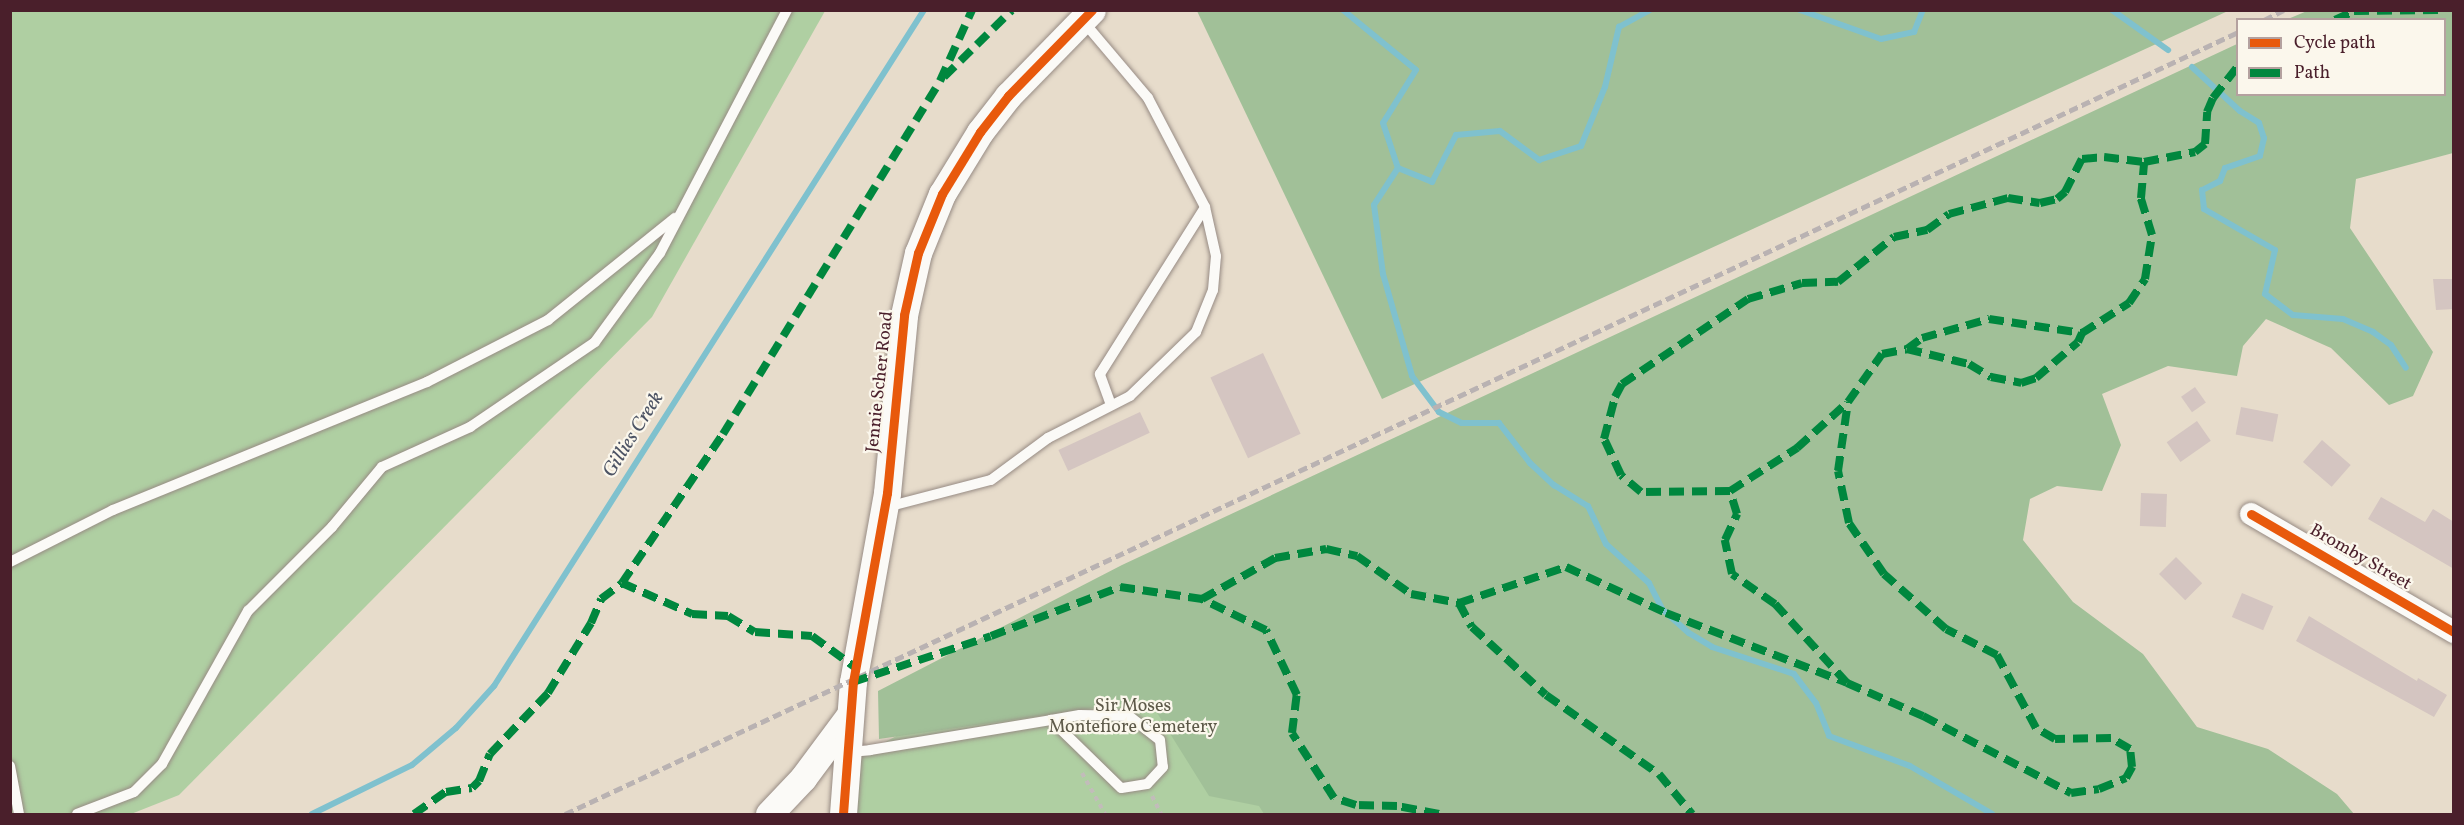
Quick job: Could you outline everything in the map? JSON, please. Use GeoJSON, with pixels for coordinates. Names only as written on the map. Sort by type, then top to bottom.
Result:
{"type":"FeatureCollection","features":[{"type":"Feature","properties":{"kind":"street","name":"Jennie Scher Road"},"geometry":{"type":"LineString","coordinates":[[843,814],[849,716],[884,508],[904,315],[928,224],[980,132],[1008,96],[1087,16]]}},
{"type":"Feature","properties":{"kind":"street","name":"Bromby Street"},"geometry":{"type":"LineString","coordinates":[[2251,514],[2454,632]]}},
{"type":"Feature","properties":{"kind":"street"},"geometry":{"type":"LineString","coordinates":[[769,814],[803,778],[849,716]]}},
{"type":"Feature","properties":{"kind":"lane"},"geometry":{"type":"LineString","coordinates":[[77,814],[134,792],[162,764],[248,611],[332,527],[382,467],[470,427],[595,342],[660,252],[787,10]]}},
{"type":"Feature","properties":{"kind":"lane"},"geometry":{"type":"LineString","coordinates":[[884,508],[992,480],[1048,438],[1130,396],[1196,332],[1213,290],[1216,256],[1205,207],[1148,98],[1087,16]]}},
{"type":"Feature","properties":{"kind":"lane"},"geometry":{"type":"LineString","coordinates":[[1111,405],[1100,374],[1205,207]]}},
{"type":"Feature","properties":{"kind":"lane"},"geometry":{"type":"LineString","coordinates":[[10,562],[113,510],[427,382],[548,320],[679,214]]}},
{"type":"Feature","properties":{"kind":"lane"},"geometry":{"type":"LineString","coordinates":[[845,752],[1051,720],[1129,716],[1160,740],[1163,767],[1147,784],[1121,788],[1051,720]]}},
{"type":"Feature","properties":{"kind":"lane"},"geometry":{"type":"LineString","coordinates":[[10,766],[19,814]]}},
{"type":"Feature","properties":{"kind":"path"},"geometry":{"type":"LineString","coordinates":[[1079,767],[1105,814]]}},
{"type":"Feature","properties":{"kind":"green space"},"geometry":{"type":"Polygon","coordinates":[[[10,11],[825,11],[652,317],[179,795],[131,814],[11,814],[10,11]]]}},
{"type":"Feature","properties":{"kind":"green space"},"geometry":{"type":"Polygon","coordinates":[[[1197,11],[2228,11],[1382,399],[1197,11]]]}},
{"type":"Feature","properties":{"kind":"green space"},"geometry":{"type":"Polygon","coordinates":[[[2307,11],[2453,11],[2453,153],[2356,179],[2350,228],[2433,352],[2413,396],[2389,405],[2331,348],[2266,319],[2243,346],[2237,376],[2168,366],[2102,394],[2121,445],[2102,491],[2057,486],[2030,499],[2023,540],[2073,602],[2143,654],[2197,727],[2268,749],[2337,794],[2354,814],[1264,814],[1259,806],[1209,796],[1149,700],[879,739],[878,691],[1122,565],[2236,44],[2236,96],[2446,96],[2446,18],[2290,18],[2307,11]]]}},
{"type":"Feature","properties":{"kind":"green space","name":"Sir Moses Montefiore Cemetery"},"geometry":{"type":"Polygon","coordinates":[[[1172,586],[1297,814],[850,814],[854,759],[1172,586]]]}},
{"type":"Feature","properties":{"kind":"building"},"geometry":{"type":"Polygon","coordinates":[[[2433,279],[2454,279],[2454,309],[2436,310],[2433,279]]]}},
{"type":"Feature","properties":{"kind":"building"},"geometry":{"type":"Polygon","coordinates":[[[1263,353],[1301,434],[1248,458],[1210,378],[1263,353]]]}},
{"type":"Feature","properties":{"kind":"building"},"geometry":{"type":"Polygon","coordinates":[[[2195,387],[2206,403],[2192,412],[2181,397],[2195,387]]]}},
{"type":"Feature","properties":{"kind":"building"},"geometry":{"type":"Polygon","coordinates":[[[2241,407],[2278,414],[2273,442],[2236,434],[2241,407]]]}},
{"type":"Feature","properties":{"kind":"building"},"geometry":{"type":"Polygon","coordinates":[[[1140,412],[1150,433],[1068,471],[1058,450],[1140,412]]]}},
{"type":"Feature","properties":{"kind":"building"},"geometry":{"type":"Polygon","coordinates":[[[2197,421],[2211,441],[2180,462],[2167,442],[2197,421]]]}},
{"type":"Feature","properties":{"kind":"building"},"geometry":{"type":"Polygon","coordinates":[[[2322,440],[2351,465],[2332,487],[2303,462],[2322,440]]]}},
{"type":"Feature","properties":{"kind":"building"},"geometry":{"type":"Polygon","coordinates":[[[2141,493],[2167,494],[2166,527],[2140,526],[2141,493]]]}},
{"type":"Feature","properties":{"kind":"building"},"geometry":{"type":"Polygon","coordinates":[[[2381,497],[2425,522],[2433,509],[2454,522],[2454,569],[2368,519],[2381,497]]]}},
{"type":"Feature","properties":{"kind":"building"},"geometry":{"type":"Polygon","coordinates":[[[2176,557],[2202,583],[2185,600],[2159,574],[2176,557]]]}},
{"type":"Feature","properties":{"kind":"building"},"geometry":{"type":"Polygon","coordinates":[[[2242,593],[2273,606],[2263,630],[2232,617],[2242,593]]]}},
{"type":"Feature","properties":{"kind":"building"},"geometry":{"type":"Polygon","coordinates":[[[2309,616],[2417,681],[2418,678],[2447,695],[2434,717],[2296,641],[2309,616]]]}},
{"type":"Feature","properties":{"kind":"waterway","name":"Gillies Creek"},"geometry":{"type":"LineString","coordinates":[[312,814],[412,765],[456,728],[494,686],[924,10]]}},
{"type":"Feature","properties":{"kind":"waterway","name":"Gillies Creek"},"geometry":{"type":"LineString","coordinates":[[1343,10],[1416,70],[1383,123],[1398,168],[1432,182],[1456,135],[1500,131],[1539,160],[1581,146],[1605,87],[1619,27],[1650,10]]}},
{"type":"Feature","properties":{"kind":"waterway","name":"Gillies Creek"},"geometry":{"type":"LineString","coordinates":[[1800,10],[1881,39],[1914,32],[1923,10]]}},
{"type":"Feature","properties":{"kind":"waterway"},"geometry":{"type":"LineString","coordinates":[[2112,10],[2168,50]]}},
{"type":"Feature","properties":{"kind":"waterway"},"geometry":{"type":"LineString","coordinates":[[2192,67],[2240,111],[2259,123],[2264,138],[2260,156],[2225,168],[2220,181],[2202,190],[2204,209],[2275,250],[2265,294],[2293,315],[2343,319],[2373,332],[2391,345],[2406,368]]}},
{"type":"Feature","properties":{"kind":"waterway"},"geometry":{"type":"LineString","coordinates":[[1398,168],[1374,205],[1383,274],[1412,376],[1439,412],[1462,423],[1499,423],[1530,463],[1554,485],[1588,506],[1606,544],[1649,583],[1662,609],[1689,633],[1712,647],[1794,674],[1816,703],[1829,736],[1910,766],[1992,814]]}},
{"type":"Feature","properties":{"kind":"railway"},"geometry":{"type":"LineString","coordinates":[[2268,18],[2284,10]]}},
{"type":"Feature","properties":{"kind":"railway"},"geometry":{"type":"LineString","coordinates":[[565,814],[2236,33]]}},
{"type":"Feature","properties":{"kind":"marked path"},"geometry":{"type":"LineString","coordinates":[[622,583],[723,434],[940,81],[972,10]]}},
{"type":"Feature","properties":{"kind":"marked path"},"geometry":{"type":"LineString","coordinates":[[944,77],[1012,10]]}},
{"type":"Feature","properties":{"kind":"marked path"},"geometry":{"type":"LineString","coordinates":[[2339,18],[2354,11],[2439,10]]}},
{"type":"Feature","properties":{"kind":"marked path"},"geometry":{"type":"LineString","coordinates":[[1439,814],[1397,806],[1356,805],[1334,798],[1292,733],[1297,695],[1266,630],[1202,599],[1275,558],[1326,549],[1357,556],[1411,594],[1459,603],[1566,567],[1666,613],[1847,683],[1775,604],[1732,574],[1725,540],[1737,514],[1730,491],[1641,492],[1621,475],[1604,439],[1615,397],[1622,384],[1748,299],[1802,283],[1838,282],[1894,237],[1927,230],[1949,214],[2008,198],[2040,203],[2057,199],[2065,192],[2082,159],[2104,157],[2144,162],[2195,152],[2205,144],[2207,112],[2213,98],[2236,69]]}},
{"type":"Feature","properties":{"kind":"marked path"},"geometry":{"type":"LineString","coordinates":[[1847,683],[1923,716],[2071,793],[2099,789],[2126,778],[2132,767],[2130,749],[2111,738],[2055,739],[2036,728],[1997,655],[1946,629],[1884,574],[1849,523],[1838,471],[1848,402],[1882,354],[1907,349],[1969,364],[1991,377],[2021,383],[2036,378],[2078,342],[2082,333],[2129,303],[2145,279],[2152,235],[2141,198],[2144,162]]}},
{"type":"Feature","properties":{"kind":"marked path"},"geometry":{"type":"LineString","coordinates":[[1907,349],[1922,338],[1989,319],[2082,333]]}},
{"type":"Feature","properties":{"kind":"marked path"},"geometry":{"type":"LineString","coordinates":[[1730,491],[1797,448],[1848,402]]}},
{"type":"Feature","properties":{"kind":"marked path"},"geometry":{"type":"LineString","coordinates":[[414,814],[446,792],[472,788],[479,781],[490,754],[548,693],[591,623],[601,599],[622,583],[692,614],[728,616],[755,632],[812,636],[856,668]]}},
{"type":"Feature","properties":{"kind":"marked path"},"geometry":{"type":"LineString","coordinates":[[853,682],[991,636],[1120,587],[1202,599]]}},
{"type":"Feature","properties":{"kind":"marked path"},"geometry":{"type":"LineString","coordinates":[[1459,603],[1472,627],[1546,695],[1659,774],[1692,814]]}},
{"type":"Feature","properties":{"kind":"cycle path"},"geometry":{"type":"LineString","coordinates":[[843,814],[853,682],[887,493],[904,315],[918,253],[942,194],[980,132],[1008,96],[1092,10]]}},
{"type":"Feature","properties":{"kind":"cycle path"},"geometry":{"type":"LineString","coordinates":[[2251,514],[2454,632]]}}]}
